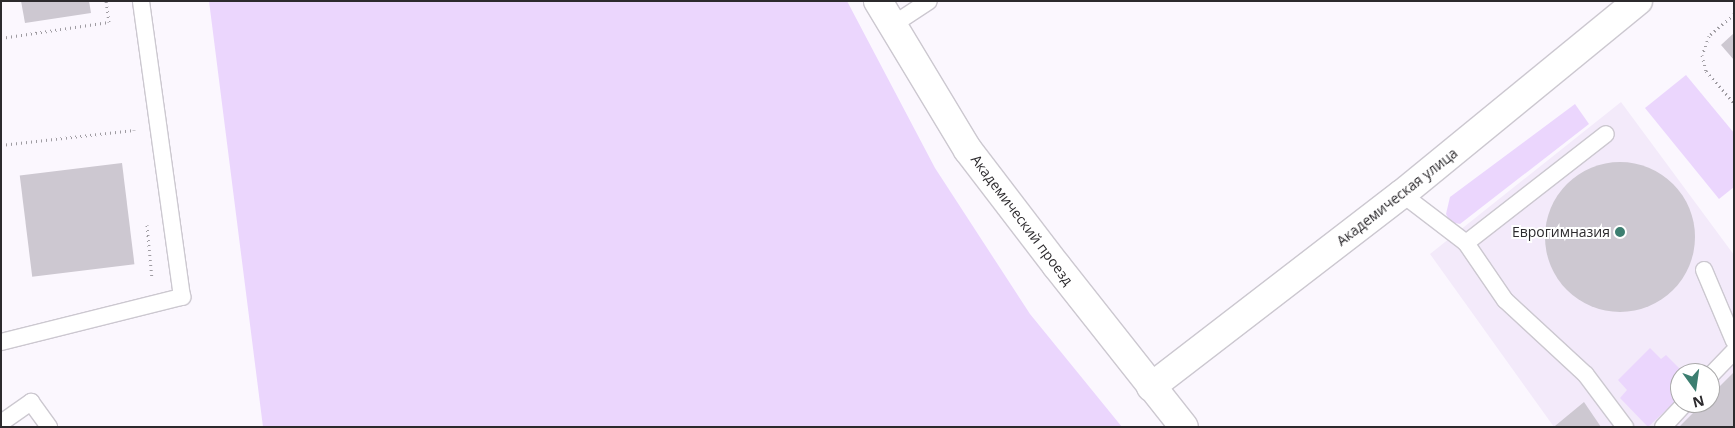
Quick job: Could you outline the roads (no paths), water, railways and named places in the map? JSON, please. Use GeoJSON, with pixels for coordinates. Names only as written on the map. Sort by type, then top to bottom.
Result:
{"type":"FeatureCollection","features":[{"type":"Feature","properties":{"kind":"street","name":"Академический проезд"},"geometry":{"type":"LineString","coordinates":[[878,1],[968,150],[1184,427]]}},
{"type":"Feature","properties":{"kind":"street","name":"Академическая улица"},"geometry":{"type":"LineString","coordinates":[[1152,387],[1402,194],[1638,1]]}},
{"type":"Feature","properties":{"kind":"lane"},"geometry":{"type":"LineString","coordinates":[[1,342],[182,297],[141,1]]}},
{"type":"Feature","properties":{"kind":"lane"},"geometry":{"type":"LineString","coordinates":[[892,26],[930,1]]}},
{"type":"Feature","properties":{"kind":"lane"},"geometry":{"type":"LineString","coordinates":[[1466,243],[1606,134]]}},
{"type":"Feature","properties":{"kind":"lane"},"geometry":{"type":"LineString","coordinates":[[1402,194],[1466,243],[1505,300],[1586,376],[1625,427]]}},
{"type":"Feature","properties":{"kind":"lane"},"geometry":{"type":"LineString","coordinates":[[1704,270],[1734,341]]}},
{"type":"Feature","properties":{"kind":"lane"},"geometry":{"type":"LineString","coordinates":[[1720,366],[1734,351]]}},
{"type":"Feature","properties":{"kind":"lane"},"geometry":{"type":"LineString","coordinates":[[1,423],[31,402],[49,427]]}},
{"type":"Feature","properties":{"kind":"lane"},"geometry":{"type":"LineString","coordinates":[[1664,427],[1676,413]]}},
{"type":"Feature","properties":{"kind":"place","name":"Еврогимназия"},"geometry":{"type":"Point","coordinates":[1620,232]}}]}
